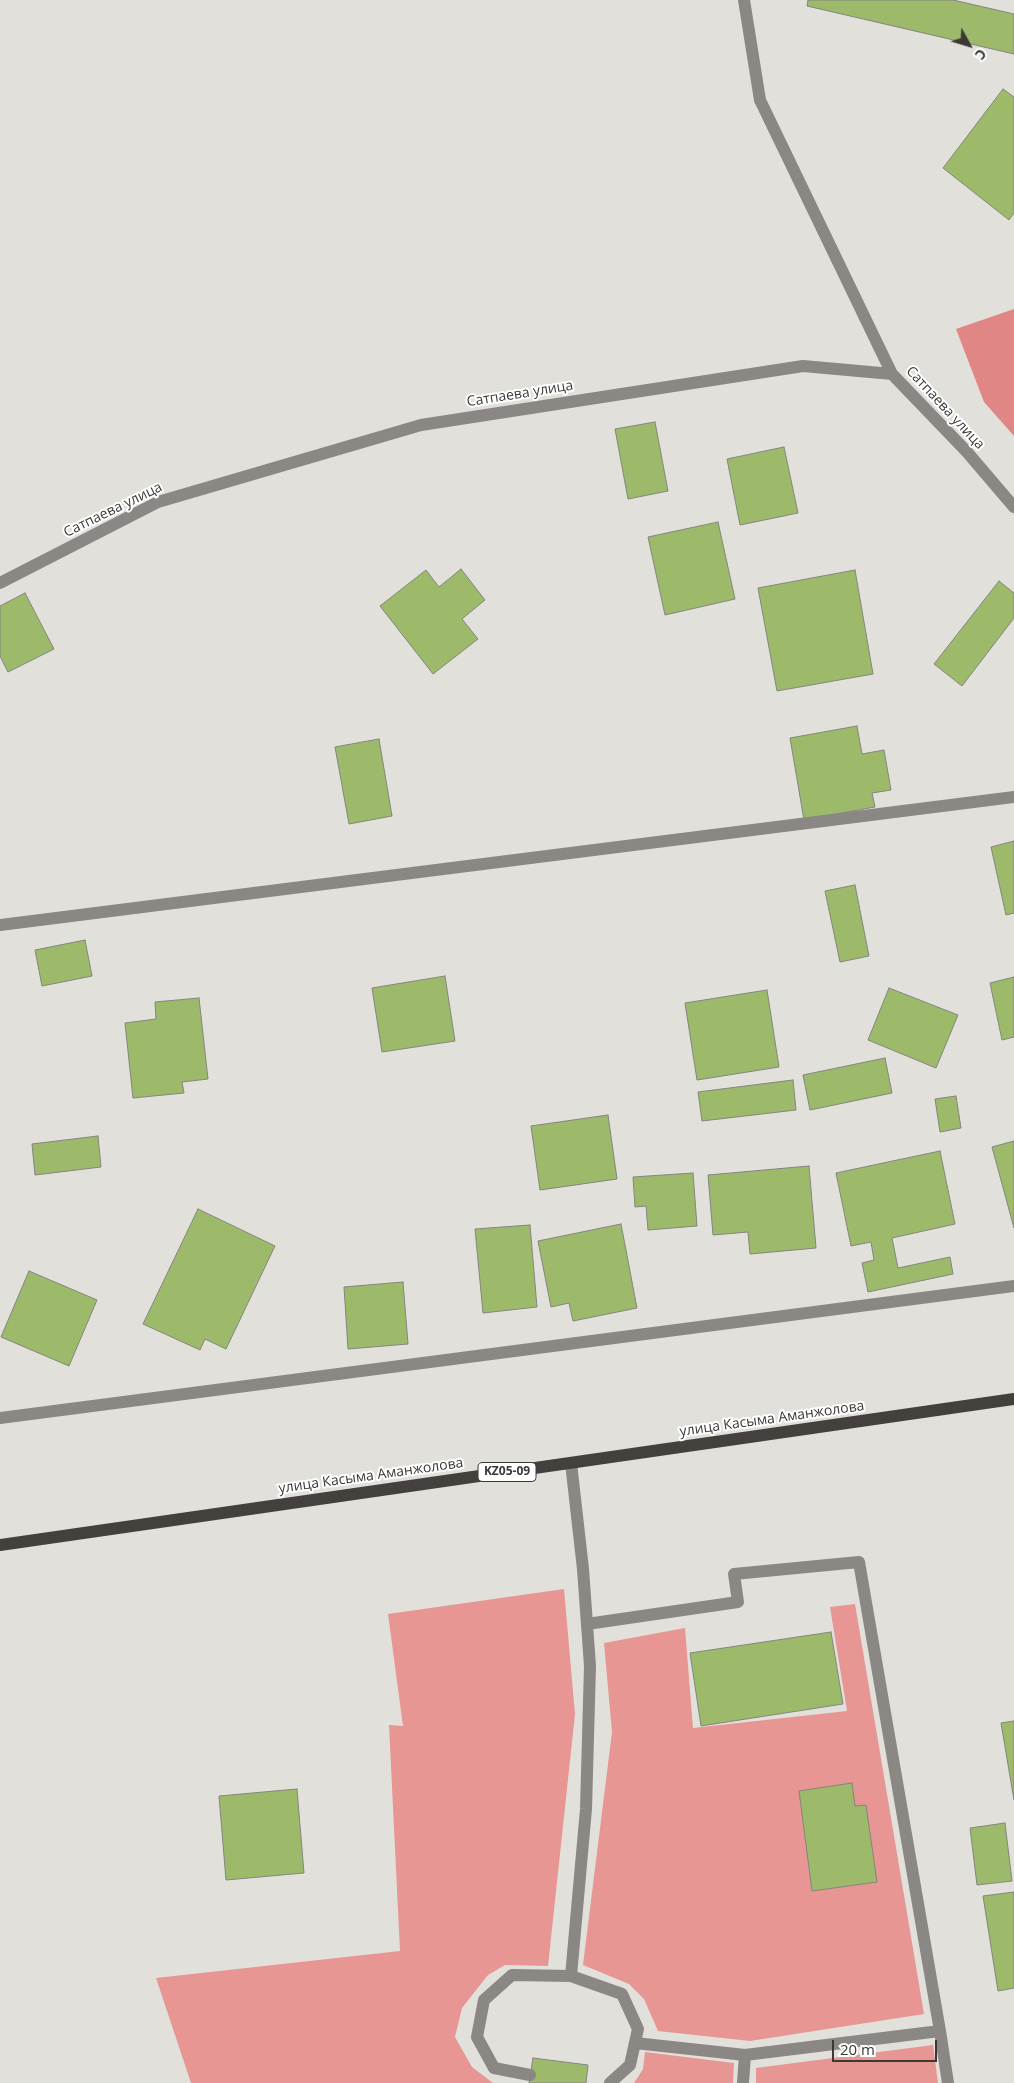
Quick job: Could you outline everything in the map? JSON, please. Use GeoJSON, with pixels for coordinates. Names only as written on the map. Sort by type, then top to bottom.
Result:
{"type":"FeatureCollection","features":[{"type":"Feature","properties":{"kind":"main road","name":"улица Касыма Аманжолова"},"geometry":{"type":"LineString","coordinates":[[0,1545],[1014,1399]]}},
{"type":"Feature","properties":{"kind":"street"},"geometry":{"type":"LineString","coordinates":[[744,0],[760,100],[892,374]]}},
{"type":"Feature","properties":{"kind":"street","name":"Сатпаева улица"},"geometry":{"type":"LineString","coordinates":[[0,583],[158,502],[420,425],[803,366],[892,374],[967,452],[1014,507]]}},
{"type":"Feature","properties":{"kind":"street"},"geometry":{"type":"LineString","coordinates":[[0,925],[1014,797]]}},
{"type":"Feature","properties":{"kind":"street"},"geometry":{"type":"LineString","coordinates":[[0,1418],[1014,1286]]}},
{"type":"Feature","properties":{"kind":"street"},"geometry":{"type":"LineString","coordinates":[[571,1463],[590,1666],[586,1809],[571,1976]]}},
{"type":"Feature","properties":{"kind":"street"},"geometry":{"type":"LineString","coordinates":[[587,1624],[738,1602],[734,1574],[859,1562],[948,2083]]}},
{"type":"Feature","properties":{"kind":"street"},"geometry":{"type":"LineString","coordinates":[[530,2075],[494,2068],[476,2037],[484,2000],[512,1974],[571,1976],[622,1994],[638,2029],[630,2065],[610,2083]]}},
{"type":"Feature","properties":{"kind":"street"},"geometry":{"type":"LineString","coordinates":[[634,2043],[745,2055],[940,2031]]}},
{"type":"Feature","properties":{"kind":"street"},"geometry":{"type":"LineString","coordinates":[[743,2083],[745,2055]]}},
{"type":"Feature","properties":{"kind":"shaded area"},"geometry":{"type":"Polygon","coordinates":[[[1014,309],[1014,436],[984,402],[956,329],[1014,309]]]}},
{"type":"Feature","properties":{"kind":"shaded area"},"geometry":{"type":"Polygon","coordinates":[[[564,1589],[575,1714],[548,1966],[505,1965],[488,1975],[462,2008],[455,2037],[472,2067],[493,2083],[191,2083],[156,1978],[400,1951],[389,1725],[403,1726],[388,1614],[564,1589]]]}},
{"type":"Feature","properties":{"kind":"shaded area"},"geometry":{"type":"Polygon","coordinates":[[[855,1604],[924,2014],[750,2041],[658,2031],[644,1999],[629,1984],[583,1965],[612,1732],[604,1643],[685,1628],[693,1728],[847,1711],[830,1607],[855,1604]]]}},
{"type":"Feature","properties":{"kind":"shaded area"},"geometry":{"type":"Polygon","coordinates":[[[933,2045],[938,2083],[756,2083],[756,2068],[933,2045]]]}},
{"type":"Feature","properties":{"kind":"shaded area"},"geometry":{"type":"Polygon","coordinates":[[[645,2052],[734,2063],[733,2083],[634,2083],[643,2069],[645,2052]]]}},
{"type":"Feature","properties":{"kind":"building"},"geometry":{"type":"Polygon","coordinates":[[[808,0],[953,0],[1014,14],[1014,54],[807,6],[808,0]]]}},
{"type":"Feature","properties":{"kind":"building"},"geometry":{"type":"Polygon","coordinates":[[[1003,89],[1014,97],[1014,213],[1009,220],[943,168],[1003,89]]]}},
{"type":"Feature","properties":{"kind":"building"},"geometry":{"type":"Polygon","coordinates":[[[655,422],[668,491],[628,499],[615,429],[655,422]]]}},
{"type":"Feature","properties":{"kind":"building"},"geometry":{"type":"Polygon","coordinates":[[[784,447],[798,513],[740,525],[727,459],[784,447]]]}},
{"type":"Feature","properties":{"kind":"building"},"geometry":{"type":"Polygon","coordinates":[[[718,522],[735,599],[665,615],[648,537],[718,522]]]}},
{"type":"Feature","properties":{"kind":"building"},"geometry":{"type":"Polygon","coordinates":[[[461,569],[485,600],[462,619],[478,639],[433,674],[380,606],[426,570],[439,587],[461,569]]]}},
{"type":"Feature","properties":{"kind":"building"},"geometry":{"type":"Polygon","coordinates":[[[855,570],[873,674],[777,691],[758,588],[855,570]]]}},
{"type":"Feature","properties":{"kind":"building"},"geometry":{"type":"Polygon","coordinates":[[[999,581],[1014,593],[1014,618],[962,686],[934,664],[999,581]]]}},
{"type":"Feature","properties":{"kind":"building"},"geometry":{"type":"Polygon","coordinates":[[[25,593],[54,649],[8,672],[0,656],[0,606],[25,593]]]}},
{"type":"Feature","properties":{"kind":"building"},"geometry":{"type":"Polygon","coordinates":[[[857,726],[862,754],[884,750],[891,790],[872,793],[875,807],[804,820],[790,738],[857,726]]]}},
{"type":"Feature","properties":{"kind":"building"},"geometry":{"type":"Polygon","coordinates":[[[379,739],[392,816],[349,824],[335,747],[379,739]]]}},
{"type":"Feature","properties":{"kind":"building"},"geometry":{"type":"Polygon","coordinates":[[[1014,841],[1014,913],[1006,915],[991,847],[1014,841]]]}},
{"type":"Feature","properties":{"kind":"building"},"geometry":{"type":"Polygon","coordinates":[[[855,885],[869,956],[840,962],[825,891],[855,885]]]}},
{"type":"Feature","properties":{"kind":"building"},"geometry":{"type":"Polygon","coordinates":[[[85,940],[92,976],[42,986],[35,950],[85,940]]]}},
{"type":"Feature","properties":{"kind":"building"},"geometry":{"type":"Polygon","coordinates":[[[445,976],[455,1041],[382,1052],[372,988],[445,976]]]}},
{"type":"Feature","properties":{"kind":"building"},"geometry":{"type":"Polygon","coordinates":[[[1014,977],[1014,1037],[1002,1040],[990,983],[1014,977]]]}},
{"type":"Feature","properties":{"kind":"building"},"geometry":{"type":"Polygon","coordinates":[[[889,988],[958,1015],[936,1068],[868,1040],[889,988]]]}},
{"type":"Feature","properties":{"kind":"building"},"geometry":{"type":"Polygon","coordinates":[[[767,990],[779,1067],[697,1080],[685,1003],[767,990]]]}},
{"type":"Feature","properties":{"kind":"building"},"geometry":{"type":"Polygon","coordinates":[[[199,998],[208,1079],[182,1082],[184,1093],[133,1098],[125,1023],[156,1019],[155,1002],[199,998]]]}},
{"type":"Feature","properties":{"kind":"building"},"geometry":{"type":"Polygon","coordinates":[[[885,1058],[892,1093],[810,1110],[803,1075],[885,1058]]]}},
{"type":"Feature","properties":{"kind":"building"},"geometry":{"type":"Polygon","coordinates":[[[793,1080],[796,1110],[702,1121],[698,1092],[793,1080]]]}},
{"type":"Feature","properties":{"kind":"building"},"geometry":{"type":"Polygon","coordinates":[[[956,1096],[961,1128],[940,1132],[935,1099],[956,1096]]]}},
{"type":"Feature","properties":{"kind":"building"},"geometry":{"type":"Polygon","coordinates":[[[608,1115],[617,1179],[540,1190],[531,1126],[608,1115]]]}},
{"type":"Feature","properties":{"kind":"building"},"geometry":{"type":"Polygon","coordinates":[[[98,1136],[101,1167],[35,1175],[32,1144],[98,1136]]]}},
{"type":"Feature","properties":{"kind":"building"},"geometry":{"type":"Polygon","coordinates":[[[1014,1141],[1014,1228],[992,1147],[1014,1141]]]}},
{"type":"Feature","properties":{"kind":"building"},"geometry":{"type":"Polygon","coordinates":[[[940,1151],[955,1224],[892,1238],[898,1268],[950,1257],[953,1274],[868,1292],[862,1263],[874,1260],[871,1242],[851,1246],[836,1173],[940,1151]]]}},
{"type":"Feature","properties":{"kind":"building"},"geometry":{"type":"Polygon","coordinates":[[[809,1166],[816,1248],[750,1254],[748,1232],[713,1235],[708,1175],[809,1166]]]}},
{"type":"Feature","properties":{"kind":"building"},"geometry":{"type":"Polygon","coordinates":[[[693,1173],[697,1226],[648,1230],[646,1206],[635,1207],[633,1177],[693,1173]]]}},
{"type":"Feature","properties":{"kind":"building"},"geometry":{"type":"Polygon","coordinates":[[[198,1209],[275,1246],[226,1349],[205,1339],[200,1350],[143,1324],[198,1209]]]}},
{"type":"Feature","properties":{"kind":"building"},"geometry":{"type":"Polygon","coordinates":[[[621,1224],[637,1308],[573,1321],[569,1303],[551,1307],[538,1241],[621,1224]]]}},
{"type":"Feature","properties":{"kind":"building"},"geometry":{"type":"Polygon","coordinates":[[[530,1225],[537,1307],[483,1313],[475,1229],[530,1225]]]}},
{"type":"Feature","properties":{"kind":"building"},"geometry":{"type":"Polygon","coordinates":[[[29,1271],[97,1300],[69,1366],[1,1337],[29,1271]]]}},
{"type":"Feature","properties":{"kind":"building"},"geometry":{"type":"Polygon","coordinates":[[[403,1282],[408,1344],[348,1349],[344,1287],[403,1282]]]}},
{"type":"Feature","properties":{"kind":"building"},"geometry":{"type":"Polygon","coordinates":[[[831,1632],[843,1704],[701,1726],[690,1653],[831,1632]]]}},
{"type":"Feature","properties":{"kind":"building"},"geometry":{"type":"Polygon","coordinates":[[[1014,1721],[1014,1800],[1001,1723],[1014,1721]]]}},
{"type":"Feature","properties":{"kind":"building"},"geometry":{"type":"Polygon","coordinates":[[[852,1783],[855,1806],[866,1805],[877,1882],[812,1891],[799,1791],[852,1783]]]}},
{"type":"Feature","properties":{"kind":"building"},"geometry":{"type":"Polygon","coordinates":[[[297,1789],[304,1873],[226,1880],[219,1796],[297,1789]]]}},
{"type":"Feature","properties":{"kind":"building"},"geometry":{"type":"Polygon","coordinates":[[[1005,1823],[1012,1881],[977,1885],[970,1828],[1005,1823]]]}},
{"type":"Feature","properties":{"kind":"building"},"geometry":{"type":"Polygon","coordinates":[[[1014,1892],[1014,1988],[998,1991],[983,1896],[1014,1892]]]}},
{"type":"Feature","properties":{"kind":"building"},"geometry":{"type":"Polygon","coordinates":[[[533,2058],[588,2065],[586,2083],[529,2083],[533,2058]]]}}]}
